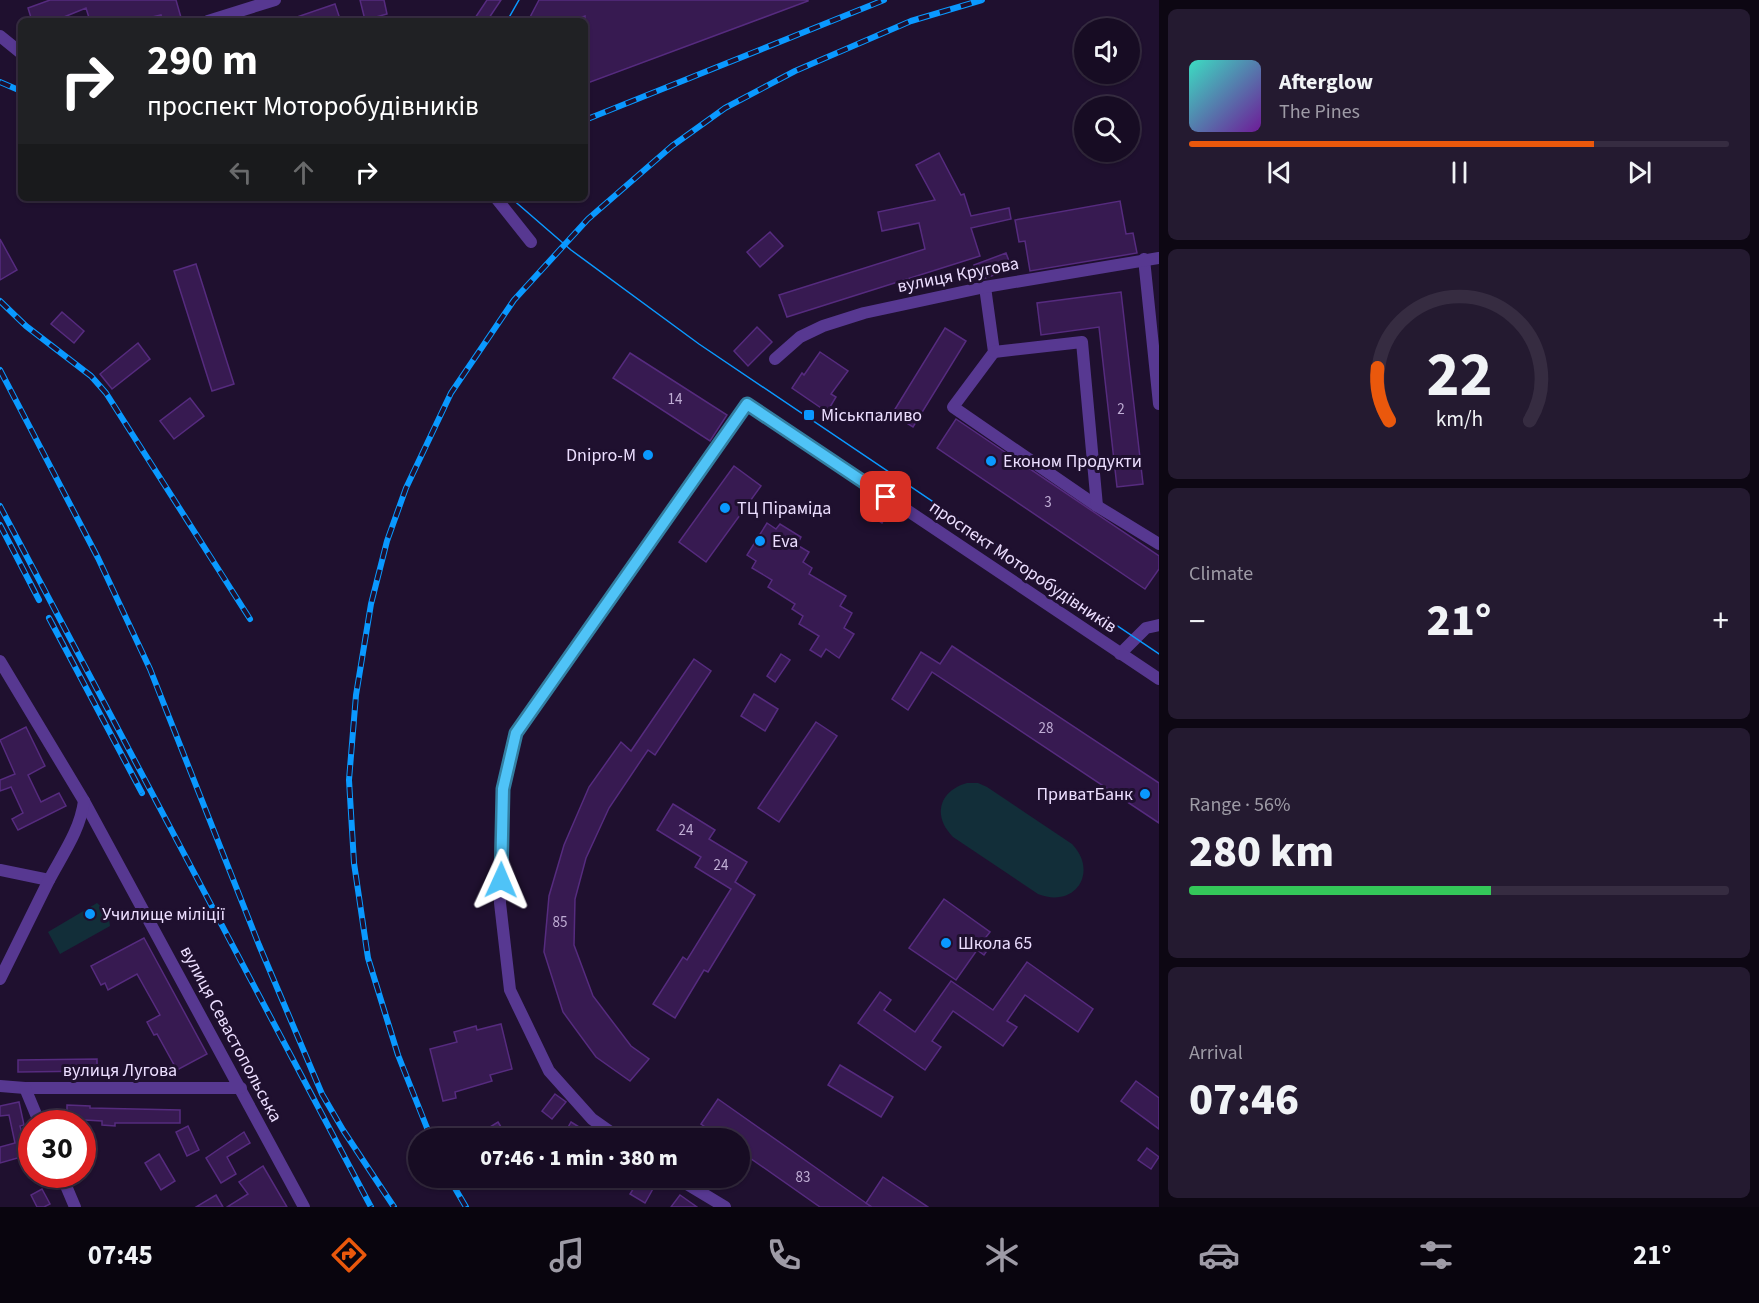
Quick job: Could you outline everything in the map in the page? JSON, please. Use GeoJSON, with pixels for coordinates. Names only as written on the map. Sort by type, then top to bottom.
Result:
{"type":"FeatureCollection","features":[{"type":"Feature","properties":{"kind":"street"},"geometry":{"type":"LineString","coordinates":[[218,18],[275,0]]}},
{"type":"Feature","properties":{"kind":"street"},"geometry":{"type":"LineString","coordinates":[[0,36],[18,51]]}},
{"type":"Feature","properties":{"kind":"street"},"geometry":{"type":"LineString","coordinates":[[498,201],[531,242]]}},
{"type":"Feature","properties":{"kind":"street","name":"вулиця Кругова"},"geometry":{"type":"LineString","coordinates":[[775,359],[800,337],[823,326],[875,310],[985,286],[1159,258]]}},
{"type":"Feature","properties":{"kind":"street"},"geometry":{"type":"LineString","coordinates":[[1144,259],[1159,404]]}},
{"type":"Feature","properties":{"kind":"street"},"geometry":{"type":"LineString","coordinates":[[985,286],[994,352],[954,407],[1097,506],[1159,544]]}},
{"type":"Feature","properties":{"kind":"street"},"geometry":{"type":"LineString","coordinates":[[994,352],[1082,342],[1097,506]]}},
{"type":"Feature","properties":{"kind":"street","name":"проспект Моторобудівників"},"geometry":{"type":"LineString","coordinates":[[605,1128],[592,1119],[549,1071],[510,990],[500,903],[503,789],[516,733],[747,404],[1159,679]]}},
{"type":"Feature","properties":{"kind":"street"},"geometry":{"type":"LineString","coordinates":[[1120,654],[1146,628],[1159,624]]}},
{"type":"Feature","properties":{"kind":"street","name":"вулиця Севастопольська"},"geometry":{"type":"LineString","coordinates":[[0,661],[84,801],[304,1207]]}},
{"type":"Feature","properties":{"kind":"street"},"geometry":{"type":"LineString","coordinates":[[0,979],[3,966],[76,830],[82,816],[84,801]]}},
{"type":"Feature","properties":{"kind":"street"},"geometry":{"type":"LineString","coordinates":[[0,870],[49,880]]}},
{"type":"Feature","properties":{"kind":"street","name":"вулиця Лугова"},"geometry":{"type":"LineString","coordinates":[[0,1086],[241,1089]]}},
{"type":"Feature","properties":{"kind":"street"},"geometry":{"type":"LineString","coordinates":[[25,1088],[34,1110]]}},
{"type":"Feature","properties":{"kind":"street"},"geometry":{"type":"LineString","coordinates":[[67,1188],[75,1207]]}},
{"type":"Feature","properties":{"kind":"street"},"geometry":{"type":"LineString","coordinates":[[694,1188],[725,1207]]}},
{"type":"Feature","properties":{"kind":"shaded area"},"geometry":{"type":"Polygon","coordinates":[[[967,783],[978,783],[987,787],[1072,844],[1080,855],[1083,866],[1083,876],[1079,885],[1072,892],[1063,896],[1051,897],[1038,894],[953,837],[942,821],[942,805],[950,792],[967,783]]]}},
{"type":"Feature","properties":{"kind":"shaded area"},"geometry":{"type":"Polygon","coordinates":[[[97,903],[108,913],[110,926],[60,954],[48,932],[97,903]]]}},
{"type":"Feature","properties":{"kind":"building"},"geometry":{"type":"Polygon","coordinates":[[[50,0],[176,0],[181,18],[162,18],[161,15],[148,18],[89,18],[86,8],[64,18],[31,18],[28,8],[50,0]]]}},
{"type":"Feature","properties":{"kind":"building"},"geometry":{"type":"Polygon","coordinates":[[[360,0],[384,0],[387,14],[364,18],[360,0]]]}},
{"type":"Feature","properties":{"kind":"building"},"geometry":{"type":"Polygon","coordinates":[[[487,0],[501,0],[489,18],[475,18],[487,0]]]}},
{"type":"Feature","properties":{"kind":"building"},"geometry":{"type":"Polygon","coordinates":[[[539,0],[808,0],[588,83],[588,18],[585,16],[530,18],[539,0]]]}},
{"type":"Feature","properties":{"kind":"building"},"geometry":{"type":"Polygon","coordinates":[[[335,4],[340,18],[294,18],[335,4]]]}},
{"type":"Feature","properties":{"kind":"building"},"geometry":{"type":"Polygon","coordinates":[[[939,153],[961,195],[964,194],[971,216],[1009,208],[1011,219],[971,228],[980,256],[787,317],[779,295],[925,249],[919,223],[882,231],[878,212],[935,200],[916,165],[939,153]]]}},
{"type":"Feature","properties":{"kind":"building"},"geometry":{"type":"Polygon","coordinates":[[[1120,201],[1126,234],[1133,233],[1137,253],[1030,271],[1025,241],[1019,242],[1015,220],[1120,201]]]}},
{"type":"Feature","properties":{"kind":"building"},"geometry":{"type":"Polygon","coordinates":[[[770,232],[783,246],[760,267],[747,252],[770,232]]]}},
{"type":"Feature","properties":{"kind":"building"},"geometry":{"type":"Polygon","coordinates":[[[0,239],[17,270],[0,280],[0,239]]]}},
{"type":"Feature","properties":{"kind":"building"},"geometry":{"type":"Polygon","coordinates":[[[1006,253],[1012,269],[979,280],[974,265],[1006,253]]]}},
{"type":"Feature","properties":{"kind":"building"},"geometry":{"type":"Polygon","coordinates":[[[196,264],[234,384],[212,391],[174,271],[196,264]]]}},
{"type":"Feature","properties":{"kind":"building"},"geometry":{"type":"Polygon","coordinates":[[[1121,292],[1143,484],[1117,487],[1099,327],[1041,335],[1037,303],[1121,292]]]}},
{"type":"Feature","properties":{"kind":"building"},"geometry":{"type":"Polygon","coordinates":[[[62,312],[84,331],[74,343],[51,324],[62,312]]]}},
{"type":"Feature","properties":{"kind":"building"},"geometry":{"type":"Polygon","coordinates":[[[757,327],[772,342],[748,366],[734,351],[757,327]]]}},
{"type":"Feature","properties":{"kind":"building"},"geometry":{"type":"Polygon","coordinates":[[[945,328],[966,341],[913,427],[892,414],[945,328]]]}},
{"type":"Feature","properties":{"kind":"building"},"geometry":{"type":"Polygon","coordinates":[[[138,343],[150,359],[112,389],[100,374],[138,343]]]}},
{"type":"Feature","properties":{"kind":"building"},"geometry":{"type":"Polygon","coordinates":[[[820,352],[848,371],[831,394],[836,397],[827,412],[792,388],[820,352]]]}},
{"type":"Feature","properties":{"kind":"building"},"geometry":{"type":"Polygon","coordinates":[[[630,353],[727,415],[710,441],[613,378],[630,353]]]}},
{"type":"Feature","properties":{"kind":"building"},"geometry":{"type":"Polygon","coordinates":[[[190,398],[204,416],[174,439],[160,421],[190,398]]]}},
{"type":"Feature","properties":{"kind":"building"},"geometry":{"type":"Polygon","coordinates":[[[956,419],[1159,556],[1159,569],[1145,589],[937,448],[956,419]]]}},
{"type":"Feature","properties":{"kind":"building","name":"ТЦ Піраміда"},"geometry":{"type":"Polygon","coordinates":[[[734,466],[761,486],[706,562],[679,542],[734,466]]]}},
{"type":"Feature","properties":{"kind":"building"},"geometry":{"type":"Polygon","coordinates":[[[868,498],[889,511],[882,523],[861,509],[868,498]]]}},
{"type":"Feature","properties":{"kind":"building"},"geometry":{"type":"Polygon","coordinates":[[[767,523],[776,529],[780,524],[801,537],[797,545],[809,552],[803,562],[812,568],[809,574],[846,596],[840,606],[852,613],[844,628],[854,634],[839,658],[826,649],[821,657],[810,650],[819,636],[799,624],[803,616],[792,609],[795,604],[768,587],[772,580],[752,568],[756,561],[747,555],[767,523]]]}},
{"type":"Feature","properties":{"kind":"building"},"geometry":{"type":"Polygon","coordinates":[[[952,646],[1159,783],[1159,823],[932,672],[908,710],[892,699],[921,652],[940,664],[952,646]]]}},
{"type":"Feature","properties":{"kind":"building"},"geometry":{"type":"Polygon","coordinates":[[[781,654],[790,660],[775,682],[767,676],[781,654]]]}},
{"type":"Feature","properties":{"kind":"building"},"geometry":{"type":"Polygon","coordinates":[[[694,659],[711,671],[655,755],[648,750],[609,808],[586,858],[575,899],[574,945],[593,996],[631,1046],[649,1059],[630,1081],[596,1057],[563,1012],[544,952],[549,896],[564,845],[589,787],[621,742],[631,751],[694,659]]]}},
{"type":"Feature","properties":{"kind":"building"},"geometry":{"type":"Polygon","coordinates":[[[754,694],[778,709],[765,731],[741,716],[754,694]]]}},
{"type":"Feature","properties":{"kind":"building"},"geometry":{"type":"Polygon","coordinates":[[[816,722],[837,736],[779,822],[758,808],[816,722]]]}},
{"type":"Feature","properties":{"kind":"building"},"geometry":{"type":"Polygon","coordinates":[[[26,727],[45,766],[28,775],[41,802],[59,793],[66,806],[18,830],[12,819],[23,813],[11,787],[0,791],[0,780],[15,774],[0,740],[26,727]]]}},
{"type":"Feature","properties":{"kind":"building"},"geometry":{"type":"Polygon","coordinates":[[[673,804],[715,830],[709,839],[747,862],[735,882],[755,895],[708,972],[704,970],[675,1018],[653,1004],[683,957],[687,960],[731,889],[695,867],[701,857],[657,830],[673,804]]]}},
{"type":"Feature","properties":{"kind":"building"},"geometry":{"type":"Polygon","coordinates":[[[944,899],[990,932],[986,937],[993,942],[984,955],[977,950],[956,980],[909,948],[944,899]]]}},
{"type":"Feature","properties":{"kind":"building"},"geometry":{"type":"Polygon","coordinates":[[[144,938],[207,1054],[177,1070],[157,1034],[154,1035],[147,1022],[160,1015],[137,974],[108,990],[105,983],[101,985],[91,966],[144,938]]]}},
{"type":"Feature","properties":{"kind":"building"},"geometry":{"type":"Polygon","coordinates":[[[1027,962],[1093,1009],[1078,1032],[1025,995],[1007,1021],[1017,1027],[1003,1046],[953,1011],[932,1041],[941,1047],[925,1070],[858,1023],[880,992],[891,1000],[884,1010],[915,1032],[951,981],[993,1010],[1027,962]]]}},
{"type":"Feature","properties":{"kind":"building"},"geometry":{"type":"Polygon","coordinates":[[[501,1024],[512,1069],[490,1075],[492,1081],[455,1092],[456,1098],[443,1101],[430,1049],[457,1042],[454,1032],[476,1026],[477,1030],[501,1024]]]}},
{"type":"Feature","properties":{"kind":"building"},"geometry":{"type":"Polygon","coordinates":[[[97,1059],[97,1071],[18,1072],[18,1060],[97,1059]]]}},
{"type":"Feature","properties":{"kind":"building"},"geometry":{"type":"Polygon","coordinates":[[[840,1065],[893,1097],[881,1117],[828,1085],[840,1065]]]}},
{"type":"Feature","properties":{"kind":"building"},"geometry":{"type":"Polygon","coordinates":[[[1136,1081],[1159,1098],[1159,1129],[1121,1101],[1136,1081]]]}},
{"type":"Feature","properties":{"kind":"building"},"geometry":{"type":"Polygon","coordinates":[[[555,1094],[566,1102],[552,1119],[542,1111],[555,1094]]]}},
{"type":"Feature","properties":{"kind":"building"},"geometry":{"type":"Polygon","coordinates":[[[718,1099],[872,1207],[820,1207],[750,1158],[750,1128],[707,1128],[701,1124],[718,1099]]]}},
{"type":"Feature","properties":{"kind":"building"},"geometry":{"type":"Polygon","coordinates":[[[19,1102],[21,1110],[18,1110],[18,1158],[0,1163],[0,1147],[15,1143],[9,1115],[0,1116],[0,1106],[19,1102]]]}},
{"type":"Feature","properties":{"kind":"building"},"geometry":{"type":"Polygon","coordinates":[[[67,1105],[90,1106],[90,1108],[180,1110],[180,1123],[102,1125],[102,1121],[96,1121],[96,1110],[67,1110],[67,1105]]]}},
{"type":"Feature","properties":{"kind":"building"},"geometry":{"type":"Polygon","coordinates":[[[498,1122],[502,1128],[488,1128],[498,1122]]]}},
{"type":"Feature","properties":{"kind":"building"},"geometry":{"type":"Polygon","coordinates":[[[571,1122],[581,1128],[568,1128],[571,1122]]]}},
{"type":"Feature","properties":{"kind":"building"},"geometry":{"type":"Polygon","coordinates":[[[188,1126],[199,1150],[187,1156],[176,1132],[188,1126]]]}},
{"type":"Feature","properties":{"kind":"building"},"geometry":{"type":"Polygon","coordinates":[[[244,1132],[250,1143],[227,1157],[236,1174],[221,1183],[206,1158],[244,1132]]]}},
{"type":"Feature","properties":{"kind":"building"},"geometry":{"type":"Polygon","coordinates":[[[1147,1148],[1159,1157],[1151,1169],[1138,1160],[1147,1148]]]}},
{"type":"Feature","properties":{"kind":"building"},"geometry":{"type":"Polygon","coordinates":[[[159,1154],[175,1181],[161,1190],[145,1163],[159,1154]]]}},
{"type":"Feature","properties":{"kind":"building"},"geometry":{"type":"Polygon","coordinates":[[[263,1166],[287,1207],[227,1207],[248,1194],[239,1182],[263,1166]]]}},
{"type":"Feature","properties":{"kind":"building"},"geometry":{"type":"Polygon","coordinates":[[[883,1177],[928,1207],[872,1207],[866,1203],[883,1177]]]}},
{"type":"Feature","properties":{"kind":"building"},"geometry":{"type":"Polygon","coordinates":[[[634,1188],[653,1188],[645,1203],[630,1194],[634,1188]]]}},
{"type":"Feature","properties":{"kind":"building"},"geometry":{"type":"Polygon","coordinates":[[[42,1189],[50,1204],[37,1207],[31,1195],[42,1189]]]}},
{"type":"Feature","properties":{"kind":"building"},"geometry":{"type":"Polygon","coordinates":[[[216,1195],[223,1207],[196,1207],[216,1195]]]}},
{"type":"Feature","properties":{"kind":"building"},"geometry":{"type":"Polygon","coordinates":[[[680,1195],[697,1207],[671,1207],[680,1195]]]}},
{"type":"Feature","properties":{"kind":"tram line"},"geometry":{"type":"LineString","coordinates":[[509,18],[519,0]]}},
{"type":"Feature","properties":{"kind":"tram line"},"geometry":{"type":"LineString","coordinates":[[514,201],[571,250],[699,344],[1159,654]]}},
{"type":"Feature","properties":{"kind":"railway"},"geometry":{"type":"LineString","coordinates":[[588,119],[884,0]]}},
{"type":"Feature","properties":{"kind":"railway"},"geometry":{"type":"LineString","coordinates":[[427,1128],[398,1055],[368,958],[354,863],[349,780],[356,695],[371,604],[387,541],[406,488],[451,393],[514,300],[588,219],[672,146],[725,108],[795,71],[911,21],[982,0]]}},
{"type":"Feature","properties":{"kind":"railway"},"geometry":{"type":"LineString","coordinates":[[0,82],[18,90]]}},
{"type":"Feature","properties":{"kind":"railway"},"geometry":{"type":"LineString","coordinates":[[0,301],[26,326],[91,376],[106,393],[250,619]]}},
{"type":"Feature","properties":{"kind":"railway"},"geometry":{"type":"LineString","coordinates":[[0,370],[98,558],[150,669],[259,945],[322,1094],[394,1207]]}},
{"type":"Feature","properties":{"kind":"railway"},"geometry":{"type":"LineString","coordinates":[[0,506],[371,1207]]}},
{"type":"Feature","properties":{"kind":"railway"},"geometry":{"type":"LineString","coordinates":[[0,525],[39,600]]}},
{"type":"Feature","properties":{"kind":"railway"},"geometry":{"type":"LineString","coordinates":[[49,618],[142,793]]}},
{"type":"Feature","properties":{"kind":"railway"},"geometry":{"type":"LineString","coordinates":[[455,1188],[466,1207]]}},
{"type":"Feature","properties":{"kind":"place","name":"Міськпаливо"},"geometry":{"type":"Point","coordinates":[809,415]}},
{"type":"Feature","properties":{"kind":"place","name":"Dnipro-M"},"geometry":{"type":"Point","coordinates":[648,455]}},
{"type":"Feature","properties":{"kind":"place","name":"Економ Продукти"},"geometry":{"type":"Point","coordinates":[991,461]}},
{"type":"Feature","properties":{"kind":"place","name":"ТЦ Піраміда"},"geometry":{"type":"Point","coordinates":[725,508]}},
{"type":"Feature","properties":{"kind":"place","name":"Eva"},"geometry":{"type":"Point","coordinates":[760,541]}},
{"type":"Feature","properties":{"kind":"place","name":"ПриватБанк"},"geometry":{"type":"Point","coordinates":[1145,794]}},
{"type":"Feature","properties":{"kind":"place","name":"Училище міліції"},"geometry":{"type":"Point","coordinates":[90,914]}},
{"type":"Feature","properties":{"kind":"place","name":"Школа 65"},"geometry":{"type":"Point","coordinates":[946,943]}},
{"type":"Feature","properties":{"kind":"route"},"geometry":{"type":"LineString","coordinates":[[501,880],[503,789],[516,733],[747,404],[886,497]]}}]}
